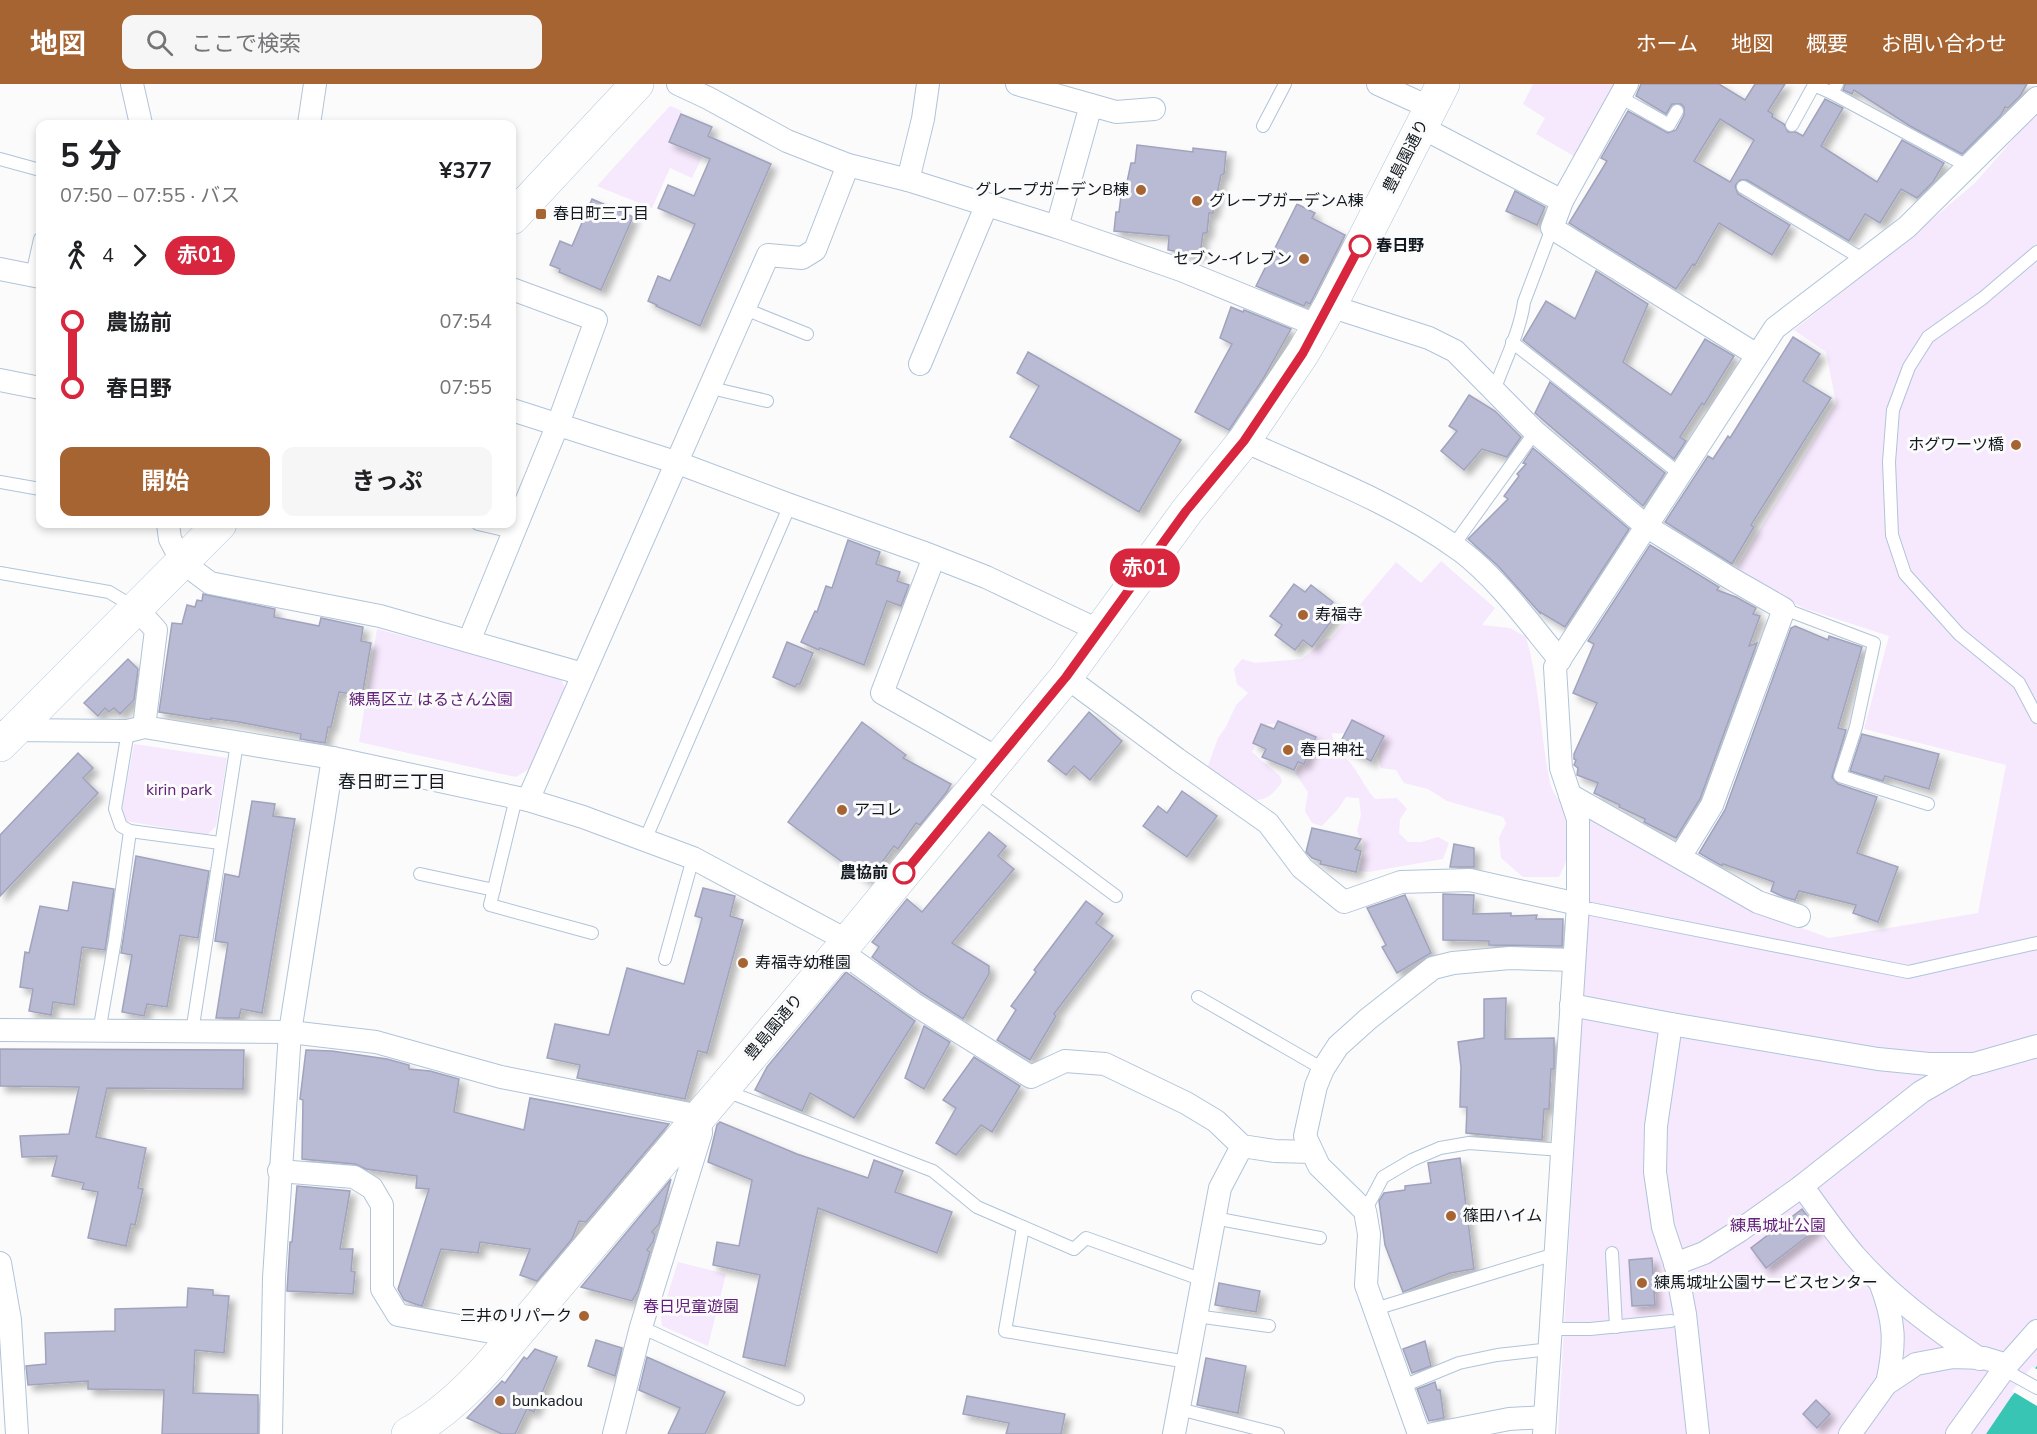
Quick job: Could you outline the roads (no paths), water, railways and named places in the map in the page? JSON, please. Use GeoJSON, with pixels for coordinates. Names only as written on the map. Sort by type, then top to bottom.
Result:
{"type":"FeatureCollection","features":[{"type":"Feature","properties":{"kind":"street"},"geometry":{"type":"LineString","coordinates":[[132,84],[140,120]]}},
{"type":"Feature","properties":{"kind":"street"},"geometry":{"type":"LineString","coordinates":[[310,120],[315,84]]}},
{"type":"Feature","properties":{"kind":"street"},"geometry":{"type":"LineString","coordinates":[[516,214],[637,84]]}},
{"type":"Feature","properties":{"kind":"street"},"geometry":{"type":"LineString","coordinates":[[678,84],[787,141],[848,165],[908,180],[1057,226],[1181,270],[1324,316],[1429,338],[1455,351],[1536,432],[1646,526],[1784,609],[1712,805],[1680,857]]}},
{"type":"Feature","properties":{"kind":"street"},"geometry":{"type":"LineString","coordinates":[[908,180],[923,119],[928,84]]}},
{"type":"Feature","properties":{"kind":"street"},"geometry":{"type":"LineString","coordinates":[[1017,84],[1116,112],[1154,109]]}},
{"type":"Feature","properties":{"kind":"street"},"geometry":{"type":"LineString","coordinates":[[1378,84],[1432,106],[1562,201]]}},
{"type":"Feature","properties":{"kind":"street"},"geometry":{"type":"LineString","coordinates":[[1623,91],[1562,201],[1552,228],[1757,355]]}},
{"type":"Feature","properties":{"kind":"street"},"geometry":{"type":"LineString","coordinates":[[1433,1434],[1509,1419],[1545,1426],[1574,960],[1585,907],[1578,819],[1562,768],[1555,668],[1775,328],[1907,227],[2037,98]]}},
{"type":"Feature","properties":{"kind":"street"},"geometry":{"type":"LineString","coordinates":[[1057,226],[1091,105]]}},
{"type":"Feature","properties":{"kind":"street","name":"豊島園通り"},"geometry":{"type":"LineString","coordinates":[[408,1434],[428,1423],[471,1386],[844,945],[1066,677],[1186,511],[1244,441],[1303,353],[1432,106]]}},
{"type":"Feature","properties":{"kind":"street"},"geometry":{"type":"LineString","coordinates":[[522,799],[583,674],[768,255],[802,258],[815,250],[848,165]]}},
{"type":"Feature","properties":{"kind":"street"},"geometry":{"type":"LineString","coordinates":[[920,364],[987,204]]}},
{"type":"Feature","properties":{"kind":"street"},"geometry":{"type":"LineString","coordinates":[[0,269],[36,276]]}},
{"type":"Feature","properties":{"kind":"street"},"geometry":{"type":"LineString","coordinates":[[516,290],[596,320],[558,424],[516,525]]}},
{"type":"Feature","properties":{"kind":"street"},"geometry":{"type":"LineString","coordinates":[[0,380],[36,387]]}},
{"type":"Feature","properties":{"kind":"street"},"geometry":{"type":"LineString","coordinates":[[516,411],[678,463],[934,557],[986,577],[1100,631]]}},
{"type":"Feature","properties":{"kind":"street"},"geometry":{"type":"LineString","coordinates":[[1244,441],[1388,506],[1422,525],[1462,552],[1497,585],[1560,660]]}},
{"type":"Feature","properties":{"kind":"street"},"geometry":{"type":"LineString","coordinates":[[169,528],[170,539],[183,562],[210,583],[380,616],[583,674]]}},
{"type":"Feature","properties":{"kind":"street"},"geometry":{"type":"LineString","coordinates":[[5,735],[216,528]]}},
{"type":"Feature","properties":{"kind":"street"},"geometry":{"type":"LineString","coordinates":[[469,640],[515,528]]}},
{"type":"Feature","properties":{"kind":"street"},"geometry":{"type":"LineString","coordinates":[[934,557],[882,693],[999,759]]}},
{"type":"Feature","properties":{"kind":"street"},"geometry":{"type":"LineString","coordinates":[[136,608],[156,630],[136,729]]}},
{"type":"Feature","properties":{"kind":"street"},"geometry":{"type":"LineString","coordinates":[[1066,677],[1177,759],[1268,822],[1302,868],[1344,902],[1401,882],[1470,880],[1585,907]]}},
{"type":"Feature","properties":{"kind":"street"},"geometry":{"type":"LineString","coordinates":[[5,735],[136,729],[237,743],[333,758],[522,799],[583,817],[693,858],[844,945],[914,1004],[1031,1077],[1065,1061],[1105,1064],[1196,1109],[1216,1121],[1242,1146],[1275,1151],[1311,1152]]}},
{"type":"Feature","properties":{"kind":"street"},"geometry":{"type":"LineString","coordinates":[[271,1434],[279,1171],[290,1032],[333,758]]}},
{"type":"Feature","properties":{"kind":"street"},"geometry":{"type":"LineString","coordinates":[[1570,795],[1758,902],[1799,916]]}},
{"type":"Feature","properties":{"kind":"street"},"geometry":{"type":"LineString","coordinates":[[1419,1434],[1366,1285],[1369,1234],[1365,1211],[1319,1166],[1305,1137],[1316,1086],[1323,1069],[1338,1046],[1368,1019],[1433,968],[1453,963],[1510,958],[1574,960]]}},
{"type":"Feature","properties":{"kind":"street"},"geometry":{"type":"LineString","coordinates":[[1571,1005],[1878,1059],[1929,1064],[1970,1064]]}},
{"type":"Feature","properties":{"kind":"street"},"geometry":{"type":"LineString","coordinates":[[1671,1024],[1656,1126],[1655,1172],[1663,1227],[1675,1264],[1685,1319],[1698,1434]]}},
{"type":"Feature","properties":{"kind":"street"},"geometry":{"type":"LineString","coordinates":[[0,1030],[290,1032],[376,1042],[501,1077],[700,1116],[700,1133],[641,1327],[614,1434]]}},
{"type":"Feature","properties":{"kind":"street"},"geometry":{"type":"LineString","coordinates":[[1675,1264],[1704,1252],[1739,1231],[1802,1186],[1921,1092],[1970,1064],[2037,1046]]}},
{"type":"Feature","properties":{"kind":"street"},"geometry":{"type":"LineString","coordinates":[[1174,1434],[1220,1188],[1242,1146]]}},
{"type":"Feature","properties":{"kind":"street"},"geometry":{"type":"LineString","coordinates":[[279,1171],[354,1177],[372,1188],[382,1205],[382,1289],[398,1315],[514,1336]]}},
{"type":"Feature","properties":{"kind":"street"},"geometry":{"type":"LineString","coordinates":[[1802,1186],[1855,1256],[1942,1333],[1980,1359]]}},
{"type":"Feature","properties":{"kind":"street"},"geometry":{"type":"LineString","coordinates":[[0,1263],[10,1320],[17,1434]]}},
{"type":"Feature","properties":{"kind":"street"},"geometry":{"type":"LineString","coordinates":[[1879,1279],[1890,1308],[1893,1335],[1892,1359],[1887,1383]]}},
{"type":"Feature","properties":{"kind":"street"},"geometry":{"type":"LineString","coordinates":[[1957,1434],[2037,1331]]}},
{"type":"Feature","properties":{"kind":"street"},"geometry":{"type":"LineString","coordinates":[[1850,1434],[1887,1383],[1916,1364],[1953,1357],[1980,1359],[2009,1369]]}},
{"type":"Feature","properties":{"kind":"lane"},"geometry":{"type":"LineString","coordinates":[[1263,126],[1285,84]]}},
{"type":"Feature","properties":{"kind":"lane"},"geometry":{"type":"LineString","coordinates":[[1792,125],[1815,85],[1834,88],[1969,167]]}},
{"type":"Feature","properties":{"kind":"lane"},"geometry":{"type":"LineString","coordinates":[[1623,91],[1668,125],[1677,111]]}},
{"type":"Feature","properties":{"kind":"lane"},"geometry":{"type":"LineString","coordinates":[[0,159],[36,169]]}},
{"type":"Feature","properties":{"kind":"lane"},"geometry":{"type":"LineString","coordinates":[[1743,187],[1864,260]]}},
{"type":"Feature","properties":{"kind":"lane"},"geometry":{"type":"LineString","coordinates":[[1494,391],[1552,228]]}},
{"type":"Feature","properties":{"kind":"lane"},"geometry":{"type":"LineString","coordinates":[[2037,252],[1983,298],[1928,337],[1909,367],[1893,410],[1889,462],[1892,535],[1905,574],[1959,634],[2019,684],[2037,717]]}},
{"type":"Feature","properties":{"kind":"lane"},"geometry":{"type":"LineString","coordinates":[[746,309],[807,334]]}},
{"type":"Feature","properties":{"kind":"lane"},"geometry":{"type":"LineString","coordinates":[[1512,342],[1680,474]]}},
{"type":"Feature","properties":{"kind":"lane"},"geometry":{"type":"LineString","coordinates":[[711,388],[767,401]]}},
{"type":"Feature","properties":{"kind":"lane"},"geometry":{"type":"LineString","coordinates":[[1453,546],[1536,432]]}},
{"type":"Feature","properties":{"kind":"lane"},"geometry":{"type":"LineString","coordinates":[[0,482],[36,488]]}},
{"type":"Feature","properties":{"kind":"lane"},"geometry":{"type":"LineString","coordinates":[[645,840],[790,505]]}},
{"type":"Feature","properties":{"kind":"lane"},"geometry":{"type":"LineString","coordinates":[[496,528],[513,532]]}},
{"type":"Feature","properties":{"kind":"lane"},"geometry":{"type":"LineString","coordinates":[[0,573],[109,592],[136,608]]}},
{"type":"Feature","properties":{"kind":"lane"},"geometry":{"type":"LineString","coordinates":[[1784,609],[1874,643],[1856,728],[1840,776],[1928,804]]}},
{"type":"Feature","properties":{"kind":"lane"},"geometry":{"type":"LineString","coordinates":[[136,729],[115,809],[121,826],[130,831],[220,843]]}},
{"type":"Feature","properties":{"kind":"lane"},"geometry":{"type":"LineString","coordinates":[[192,1032],[237,743]]}},
{"type":"Feature","properties":{"kind":"lane"},"geometry":{"type":"LineString","coordinates":[[973,789],[1116,896]]}},
{"type":"Feature","properties":{"kind":"lane"},"geometry":{"type":"LineString","coordinates":[[522,799],[490,905],[592,933]]}},
{"type":"Feature","properties":{"kind":"lane"},"geometry":{"type":"LineString","coordinates":[[99,1032],[130,831]]}},
{"type":"Feature","properties":{"kind":"lane"},"geometry":{"type":"LineString","coordinates":[[665,959],[693,858]]}},
{"type":"Feature","properties":{"kind":"lane"},"geometry":{"type":"LineString","coordinates":[[420,874],[494,890]]}},
{"type":"Feature","properties":{"kind":"lane"},"geometry":{"type":"LineString","coordinates":[[1585,907],[1908,972],[2037,943]]}},
{"type":"Feature","properties":{"kind":"lane"},"geometry":{"type":"LineString","coordinates":[[1198,996],[1323,1069]]}},
{"type":"Feature","properties":{"kind":"lane"},"geometry":{"type":"LineString","coordinates":[[722,1090],[933,1171],[977,1207],[1074,1249],[1086,1238],[1203,1280]]}},
{"type":"Feature","properties":{"kind":"lane"},"geometry":{"type":"LineString","coordinates":[[1365,1211],[1383,1177],[1412,1160],[1440,1148],[1469,1143],[1562,1150]]}},
{"type":"Feature","properties":{"kind":"lane"},"geometry":{"type":"LineString","coordinates":[[1214,1218],[1320,1238]]}},
{"type":"Feature","properties":{"kind":"lane"},"geometry":{"type":"LineString","coordinates":[[1023,1227],[1005,1331],[1187,1362]]}},
{"type":"Feature","properties":{"kind":"lane"},"geometry":{"type":"LineString","coordinates":[[1612,1253],[1616,1327]]}},
{"type":"Feature","properties":{"kind":"lane"},"geometry":{"type":"LineString","coordinates":[[1376,1308],[1556,1254]]}},
{"type":"Feature","properties":{"kind":"lane"},"geometry":{"type":"LineString","coordinates":[[1196,1316],[1269,1326]]}},
{"type":"Feature","properties":{"kind":"lane"},"geometry":{"type":"LineString","coordinates":[[1403,1386],[1459,1363],[1497,1356],[1590,1329],[1671,1321]]}},
{"type":"Feature","properties":{"kind":"lane"},"geometry":{"type":"LineString","coordinates":[[641,1327],[798,1399]]}},
{"type":"Feature","properties":{"kind":"lane"},"geometry":{"type":"LineString","coordinates":[[2009,1369],[2037,1388]]}},
{"type":"Feature","properties":{"kind":"lane"},"geometry":{"type":"LineString","coordinates":[[1179,1409],[1278,1434]]}},
{"type":"Feature","properties":{"kind":"place","name":"グレープガーデンB棟"},"geometry":{"type":"Point","coordinates":[1141,190]}},
{"type":"Feature","properties":{"kind":"place","name":"グレープガーデンA棟"},"geometry":{"type":"Point","coordinates":[1197,201]}},
{"type":"Feature","properties":{"kind":"place","name":"春日町三丁目"},"geometry":{"type":"Point","coordinates":[541,214]}},
{"type":"Feature","properties":{"kind":"place","name":"春日野"},"geometry":{"type":"Point","coordinates":[1360,246]}},
{"type":"Feature","properties":{"kind":"place","name":"セブン-イレブン"},"geometry":{"type":"Point","coordinates":[1304,259]}},
{"type":"Feature","properties":{"kind":"place","name":"ホグワーツ橋"},"geometry":{"type":"Point","coordinates":[2016,445]}},
{"type":"Feature","properties":{"kind":"place","name":"寿福寺"},"geometry":{"type":"Point","coordinates":[1303,615]}},
{"type":"Feature","properties":{"kind":"place","name":"春日神社"},"geometry":{"type":"Point","coordinates":[1288,750]}},
{"type":"Feature","properties":{"kind":"place","name":"アコレ"},"geometry":{"type":"Point","coordinates":[842,810]}},
{"type":"Feature","properties":{"kind":"place","name":"農協前"},"geometry":{"type":"Point","coordinates":[904,873]}},
{"type":"Feature","properties":{"kind":"place","name":"寿福寺幼稚園"},"geometry":{"type":"Point","coordinates":[743,963]}},
{"type":"Feature","properties":{"kind":"place","name":"篠田ハイム"},"geometry":{"type":"Point","coordinates":[1451,1216]}},
{"type":"Feature","properties":{"kind":"place","name":"練馬城址公園サービスセンター"},"geometry":{"type":"Point","coordinates":[1642,1283]}},
{"type":"Feature","properties":{"kind":"place","name":"三井のリパーク"},"geometry":{"type":"Point","coordinates":[584,1316]}},
{"type":"Feature","properties":{"kind":"place","name":"bunkadou"},"geometry":{"type":"Point","coordinates":[500,1401]}},
{"type":"Feature","properties":{"kind":"district","name":"春日町三丁目"},"geometry":{"type":"Point","coordinates":[392,782]}},
{"type":"Feature","properties":{"kind":"park label","name":"練馬区立 はるさん公園"},"geometry":{"type":"Point","coordinates":[431,700]}},
{"type":"Feature","properties":{"kind":"park label","name":"kirin park"},"geometry":{"type":"Point","coordinates":[179,790]}},
{"type":"Feature","properties":{"kind":"park label","name":"練馬城址公園"},"geometry":{"type":"Point","coordinates":[1778,1226]}},
{"type":"Feature","properties":{"kind":"park label","name":"春日児童遊園"},"geometry":{"type":"Point","coordinates":[691,1307]}}]}
